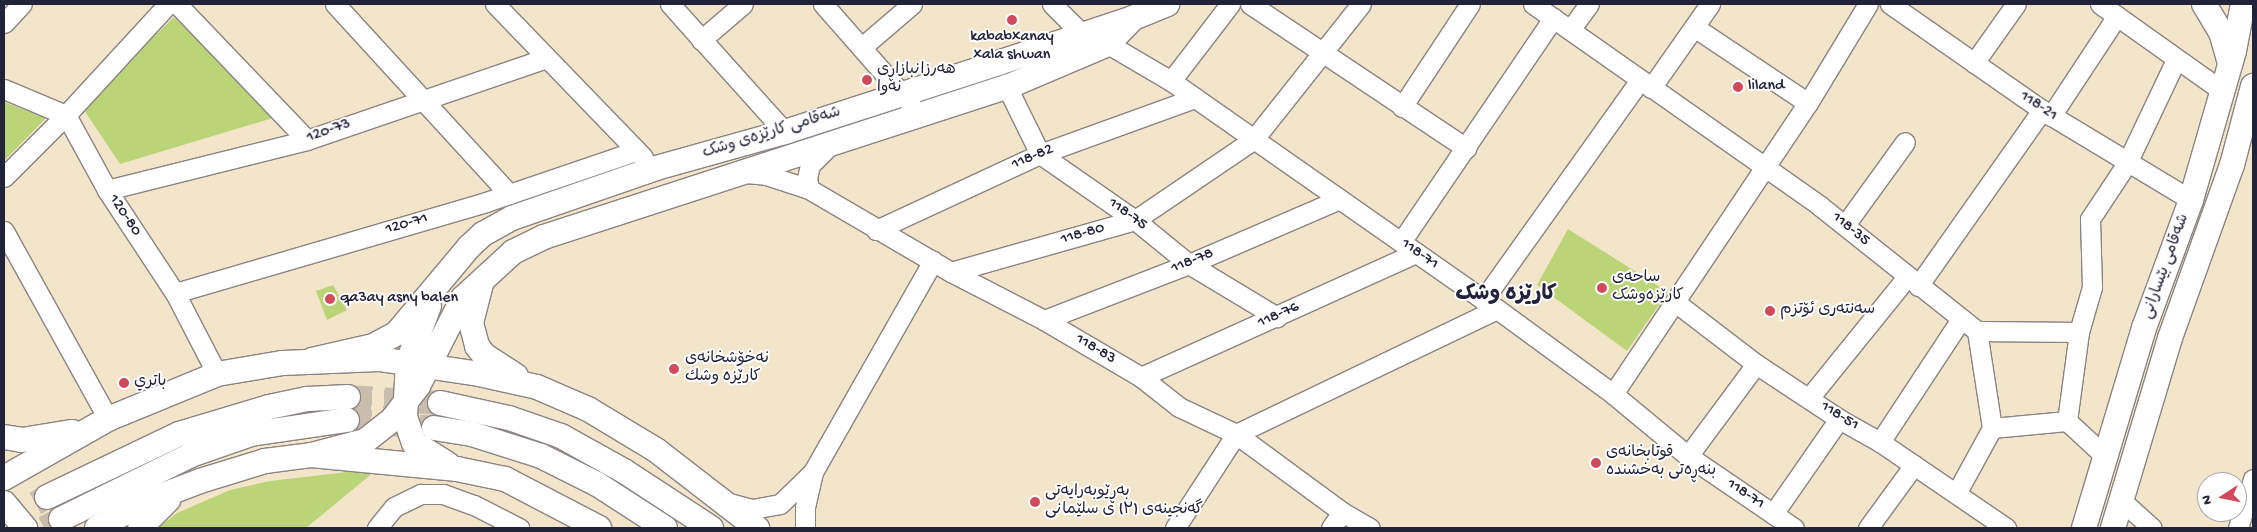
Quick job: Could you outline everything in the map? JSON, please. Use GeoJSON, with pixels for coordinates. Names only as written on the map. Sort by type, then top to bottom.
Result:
{"type":"FeatureCollection","features":[{"type":"Feature","properties":{"kind":"main road","name":"شەقامی کارێزەی وشک"},"geometry":{"type":"LineString","coordinates":[[312,360],[386,341],[406,324],[469,247],[483,234],[512,218],[656,168],[785,132],[902,92],[1133,18],[1167,4]]}},
{"type":"Feature","properties":{"kind":"main road"},"geometry":{"type":"LineString","coordinates":[[2204,4],[2220,32],[2230,64]]}},
{"type":"Feature","properties":{"kind":"main road","name":"شەقامی بێسارانی"},"geometry":{"type":"LineString","coordinates":[[2084,528],[2144,328],[2191,200],[2230,64],[2243,4]]}},
{"type":"Feature","properties":{"kind":"main road","name":"شەقامی کارێزەی وشک"},"geometry":{"type":"LineString","coordinates":[[418,364],[459,304],[485,275],[513,252],[544,237],[1007,87],[1108,44],[1133,18]]}},
{"type":"Feature","properties":{"kind":"main road","name":"شەقامی بێسارانی"},"geometry":{"type":"LineString","coordinates":[[2113,528],[2170,338],[2232,165],[2253,86]]}},
{"type":"Feature","properties":{"kind":"main road"},"geometry":{"type":"LineString","coordinates":[[2232,165],[2253,133]]}},
{"type":"Feature","properties":{"kind":"main road"},"geometry":{"type":"LineString","coordinates":[[701,156],[709,185]]}},
{"type":"Feature","properties":{"kind":"main road"},"geometry":{"type":"LineString","coordinates":[[485,275],[472,311],[471,323],[477,346],[484,355],[501,368],[537,387],[588,409],[622,428],[757,528]]}},
{"type":"Feature","properties":{"kind":"main road"},"geometry":{"type":"LineString","coordinates":[[97,528],[145,502],[186,486],[265,461],[312,455],[346,448],[369,439],[392,420],[404,404],[418,364],[436,288]]}},
{"type":"Feature","properties":{"kind":"main road"},"geometry":{"type":"LineString","coordinates":[[2144,328],[2170,338]]}},
{"type":"Feature","properties":{"kind":"main road"},"geometry":{"type":"LineString","coordinates":[[4,478],[99,423],[217,374],[312,360],[367,358],[418,364],[537,387]]}},
{"type":"Feature","properties":{"kind":"main road"},"geometry":{"type":"LineString","coordinates":[[47,497],[179,434],[269,407],[308,399],[348,409],[252,434],[191,454],[61,519]]}},
{"type":"Feature","properties":{"kind":"main road"},"geometry":{"type":"LineString","coordinates":[[440,403],[509,418],[561,436],[616,467],[711,528]]}},
{"type":"Feature","properties":{"kind":"main road"},"geometry":{"type":"LineString","coordinates":[[404,404],[408,431],[414,443],[457,469]]}},
{"type":"Feature","properties":{"kind":"main road"},"geometry":{"type":"LineString","coordinates":[[4,437],[37,438],[99,423]]}},
{"type":"Feature","properties":{"kind":"main road"},"geometry":{"type":"LineString","coordinates":[[434,428],[472,434],[541,456],[597,484],[665,528]]}},
{"type":"Feature","properties":{"kind":"main road"},"geometry":{"type":"LineString","coordinates":[[312,455],[457,469],[505,479],[599,528]]}},
{"type":"Feature","properties":{"kind":"main road"},"geometry":{"type":"LineString","coordinates":[[140,528],[153,512],[186,486]]}},
{"type":"Feature","properties":{"kind":"main road"},"geometry":{"type":"LineString","coordinates":[[4,503],[25,528]]}},
{"type":"Feature","properties":{"kind":"street"},"geometry":{"type":"LineString","coordinates":[[4,24],[22,4]]}},
{"type":"Feature","properties":{"kind":"street"},"geometry":{"type":"LineString","coordinates":[[4,177],[66,115],[168,4]]}},
{"type":"Feature","properties":{"kind":"street"},"geometry":{"type":"LineString","coordinates":[[177,4],[307,140]]}},
{"type":"Feature","properties":{"kind":"street"},"geometry":{"type":"LineString","coordinates":[[335,4],[509,194]]}},
{"type":"Feature","properties":{"kind":"street"},"geometry":{"type":"LineString","coordinates":[[494,4],[636,151],[656,168]]}},
{"type":"Feature","properties":{"kind":"street"},"geometry":{"type":"LineString","coordinates":[[670,4],[785,132]]}},
{"type":"Feature","properties":{"kind":"street"},"geometry":{"type":"LineString","coordinates":[[702,40],[743,4]]}},
{"type":"Feature","properties":{"kind":"street"},"geometry":{"type":"LineString","coordinates":[[823,4],[902,92],[920,115]]}},
{"type":"Feature","properties":{"kind":"street"},"geometry":{"type":"LineString","coordinates":[[862,47],[912,4]]}},
{"type":"Feature","properties":{"kind":"street"},"geometry":{"type":"LineString","coordinates":[[1052,4],[1082,34]]}},
{"type":"Feature","properties":{"kind":"street"},"geometry":{"type":"LineString","coordinates":[[1170,81],[1230,4]]}},
{"type":"Feature","properties":{"kind":"street"},"geometry":{"type":"LineString","coordinates":[[1250,4],[1466,148]]}},
{"type":"Feature","properties":{"kind":"street","name":"118-80"},"geometry":{"type":"LineString","coordinates":[[951,272],[1135,220],[1254,139],[1361,4]]}},
{"type":"Feature","properties":{"kind":"street"},"geometry":{"type":"LineString","coordinates":[[1402,107],[1470,4]]}},
{"type":"Feature","properties":{"kind":"street","name":"118-35"},"geometry":{"type":"LineString","coordinates":[[1533,4],[1845,225],[1978,331]]}},
{"type":"Feature","properties":{"kind":"street"},"geometry":{"type":"LineString","coordinates":[[1570,30],[1589,4]]}},
{"type":"Feature","properties":{"kind":"street"},"geometry":{"type":"LineString","coordinates":[[1613,394],[1765,170],[1868,4]]}},
{"type":"Feature","properties":{"kind":"street"},"geometry":{"type":"LineString","coordinates":[[1974,63],[2016,4]]}},
{"type":"Feature","properties":{"kind":"street"},"geometry":{"type":"LineString","coordinates":[[2100,4],[2176,60],[2221,90]]}},
{"type":"Feature","properties":{"kind":"street"},"geometry":{"type":"LineString","coordinates":[[1175,528],[1236,434],[1490,304],[1646,84],[1694,27],[1706,5]]}},
{"type":"Feature","properties":{"kind":"street","name":"118-21"},"geometry":{"type":"LineString","coordinates":[[1900,6],[1974,63],[2046,113],[2191,200]]}},
{"type":"Feature","properties":{"kind":"street"},"geometry":{"type":"LineString","coordinates":[[1809,398],[1913,281],[2046,113],[2117,16]]}},
{"type":"Feature","properties":{"kind":"street"},"geometry":{"type":"LineString","coordinates":[[1408,247],[1466,148],[1553,18]]}},
{"type":"Feature","properties":{"kind":"street"},"geometry":{"type":"LineString","coordinates":[[1694,27],[1808,103]]}},
{"type":"Feature","properties":{"kind":"street","name":"118-71"},"geometry":{"type":"LineString","coordinates":[[1082,34],[1108,44],[1195,98],[1490,304],[1613,394],[1688,456],[1794,528]]}},
{"type":"Feature","properties":{"kind":"street","name":"120-73"},"geometry":{"type":"LineString","coordinates":[[107,190],[307,140],[546,58]]}},
{"type":"Feature","properties":{"kind":"street"},"geometry":{"type":"LineString","coordinates":[[2067,421],[2079,332],[2092,287],[2090,219],[2127,163],[2176,60]]}},
{"type":"Feature","properties":{"kind":"street","name":"118-75"},"geometry":{"type":"LineString","coordinates":[[1007,87],[1040,154],[1135,220],[1188,264],[1277,317]]}},
{"type":"Feature","properties":{"kind":"street"},"geometry":{"type":"LineString","coordinates":[[4,89],[66,115]]}},
{"type":"Feature","properties":{"kind":"street","name":"118-82"},"geometry":{"type":"LineString","coordinates":[[876,230],[1040,154],[1195,98]]}},
{"type":"Feature","properties":{"kind":"street","name":"120-80"},"geometry":{"type":"LineString","coordinates":[[66,115],[107,190],[175,293],[217,374]]}},
{"type":"Feature","properties":{"kind":"street"},"geometry":{"type":"LineString","coordinates":[[1845,225],[1905,142]]}},
{"type":"Feature","properties":{"kind":"street"},"geometry":{"type":"LineString","coordinates":[[809,189],[807,178],[810,165],[830,145]]}},
{"type":"Feature","properties":{"kind":"street","name":"120-71"},"geometry":{"type":"LineString","coordinates":[[175,293],[509,194],[636,151]]}},
{"type":"Feature","properties":{"kind":"street","name":"118-83"},"geometry":{"type":"LineString","coordinates":[[741,173],[766,175],[809,189],[876,230],[933,260],[951,272],[1044,320],[1141,377],[1179,407],[1236,434],[1342,512],[1370,528]]}},
{"type":"Feature","properties":{"kind":"street","name":"118-78"},"geometry":{"type":"LineString","coordinates":[[1044,320],[1188,264],[1340,199]]}},
{"type":"Feature","properties":{"kind":"street"},"geometry":{"type":"LineString","coordinates":[[4,231],[99,423]]}},
{"type":"Feature","properties":{"kind":"street","name":"118-76"},"geometry":{"type":"LineString","coordinates":[[1141,377],[1277,317],[1408,247]]}},
{"type":"Feature","properties":{"kind":"street"},"geometry":{"type":"LineString","coordinates":[[718,499],[752,509],[766,509],[792,495],[813,472],[933,260]]}},
{"type":"Feature","properties":{"kind":"street","name":"118-51"},"geometry":{"type":"LineString","coordinates":[[1676,302],[1756,364],[1839,419],[1880,442],[1914,466],[1957,492],[1986,522],[2006,528]]}},
{"type":"Feature","properties":{"kind":"street"},"geometry":{"type":"LineString","coordinates":[[1880,442],[1961,319]]}},
{"type":"Feature","properties":{"kind":"street"},"geometry":{"type":"LineString","coordinates":[[1957,492],[1992,428],[1978,331],[2079,332]]}},
{"type":"Feature","properties":{"kind":"street"},"geometry":{"type":"LineString","coordinates":[[1688,456],[1756,364]]}},
{"type":"Feature","properties":{"kind":"street"},"geometry":{"type":"LineString","coordinates":[[1773,514],[1839,419]]}},
{"type":"Feature","properties":{"kind":"street"},"geometry":{"type":"LineString","coordinates":[[1992,428],[2067,421],[2106,457]]}},
{"type":"Feature","properties":{"kind":"street"},"geometry":{"type":"LineString","coordinates":[[1868,528],[1914,466]]}},
{"type":"Feature","properties":{"kind":"street"},"geometry":{"type":"LineString","coordinates":[[806,528],[806,506],[813,472]]}},
{"type":"Feature","properties":{"kind":"street"},"geometry":{"type":"LineString","coordinates":[[2238,528],[2253,479]]}},
{"type":"Feature","properties":{"kind":"street"},"geometry":{"type":"LineString","coordinates":[[376,528],[394,508],[421,494],[443,494],[474,505],[518,528]]}},
{"type":"Feature","properties":{"kind":"street"},"geometry":{"type":"LineString","coordinates":[[2122,501],[2152,528]]}},
{"type":"Feature","properties":{"kind":"street"},"geometry":{"type":"LineString","coordinates":[[1331,528],[1342,512]]}},
{"type":"Feature","properties":{"kind":"green space"},"geometry":{"type":"Polygon","coordinates":[[[174,17],[276,117],[120,164],[82,107],[174,17]]]}},
{"type":"Feature","properties":{"kind":"green space"},"geometry":{"type":"Polygon","coordinates":[[[4,102],[46,118],[4,161],[4,102]]]}},
{"type":"Feature","properties":{"kind":"green space","name":"ساحه‌ی کارێزه‌وشک"},"geometry":{"type":"Polygon","coordinates":[[[1568,229],[1668,292],[1627,351],[1537,285],[1568,229]]]}},
{"type":"Feature","properties":{"kind":"green space","name":"qa3ay asny balen"},"geometry":{"type":"Polygon","coordinates":[[[333,285],[347,310],[327,320],[316,291],[333,285]]]}},
{"type":"Feature","properties":{"kind":"green space"},"geometry":{"type":"Polygon","coordinates":[[[356,471],[374,472],[306,528],[158,528],[177,513],[230,490],[270,481],[356,471]]]}},
{"type":"Feature","properties":{"kind":"tunnel"},"geometry":{"type":"LineString","coordinates":[[348,397],[440,403]]}},
{"type":"Feature","properties":{"kind":"tunnel"},"geometry":{"type":"LineString","coordinates":[[347,420],[434,428]]}},
{"type":"Feature","properties":{"kind":"tunnel"},"geometry":{"type":"LineString","coordinates":[[4,521],[47,497]]}},
{"type":"Feature","properties":{"kind":"tunnel"},"geometry":{"type":"LineString","coordinates":[[44,528],[61,519]]}},
{"type":"Feature","properties":{"kind":"place","name":"kababxanay xala shwan"},"geometry":{"type":"Point","coordinates":[1012,20]}},
{"type":"Feature","properties":{"kind":"place","name":"هەرزانبازاڕی نەوا"},"geometry":{"type":"Point","coordinates":[867,80]}},
{"type":"Feature","properties":{"kind":"place","name":"liland"},"geometry":{"type":"Point","coordinates":[1738,87]}},
{"type":"Feature","properties":{"kind":"place","name":"ساحه‌ی کارێزه‌وشک"},"geometry":{"type":"Point","coordinates":[1602,288]}},
{"type":"Feature","properties":{"kind":"place","name":"qa3ay asny balen"},"geometry":{"type":"Point","coordinates":[330,299]}},
{"type":"Feature","properties":{"kind":"place","name":"سەنتەری ئۆتزم"},"geometry":{"type":"Point","coordinates":[1770,311]}},
{"type":"Feature","properties":{"kind":"place","name":"نەخۆشخانەی کارێزە وشك"},"geometry":{"type":"Point","coordinates":[674,369]}},
{"type":"Feature","properties":{"kind":"place","name":"باتري"},"geometry":{"type":"Point","coordinates":[124,383]}},
{"type":"Feature","properties":{"kind":"place","name":"قوتابخانەی بنەڕەتی بەخشندە"},"geometry":{"type":"Point","coordinates":[1596,463]}},
{"type":"Feature","properties":{"kind":"place","name":"بەڕێوبەرایەتی گەنجینەی (۲) ی سلێمانی"},"geometry":{"type":"Point","coordinates":[1035,502]}},
{"type":"Feature","properties":{"kind":"district","name":"کارێزە وشک"},"geometry":{"type":"Point","coordinates":[1506,296]}}]}
